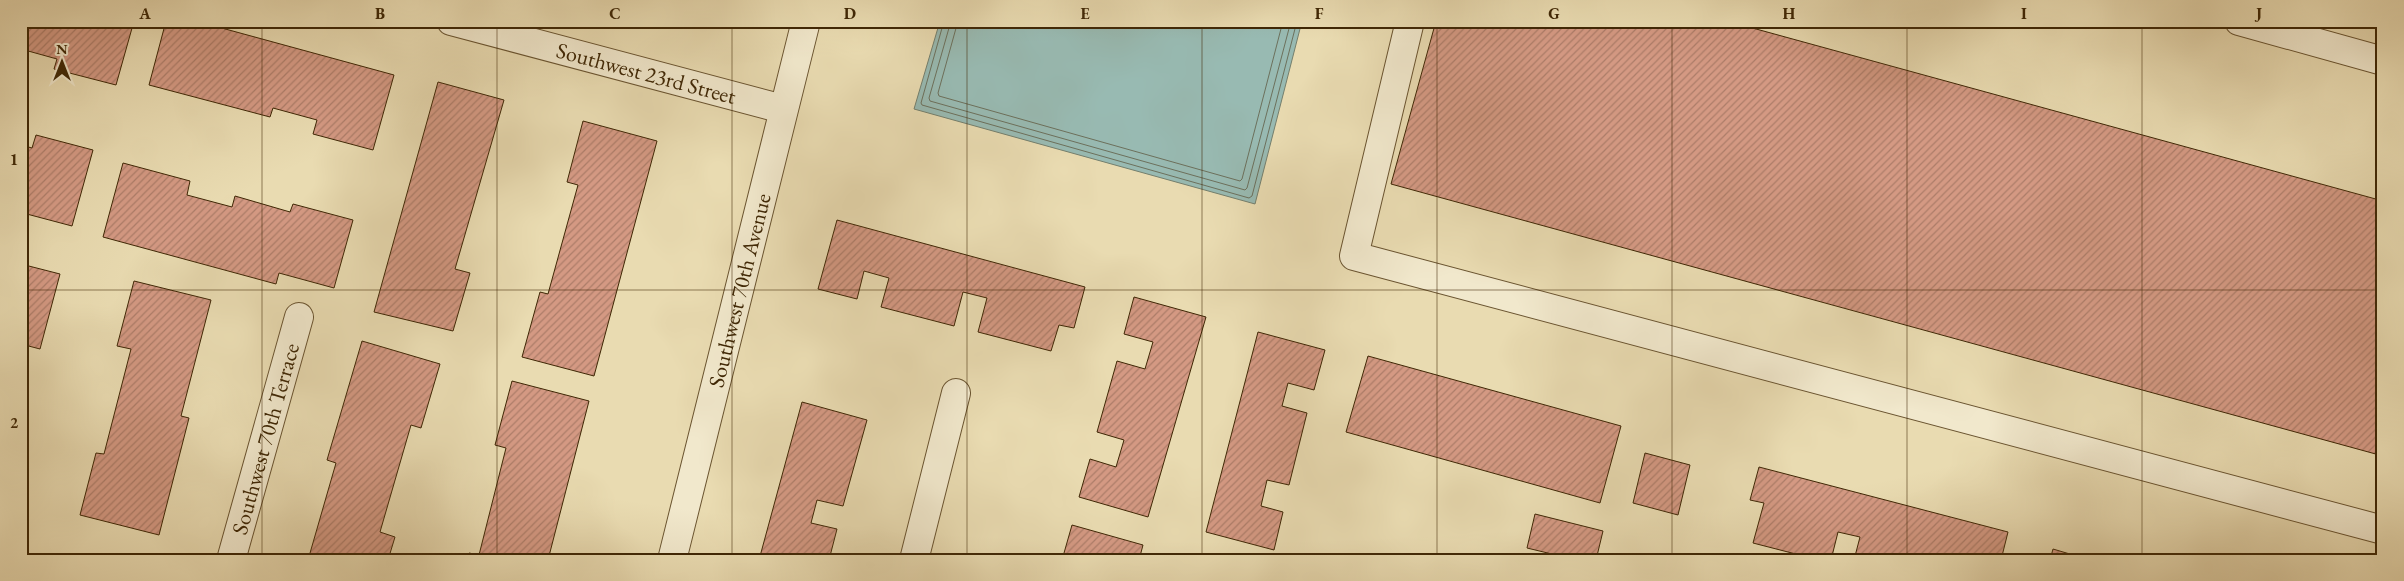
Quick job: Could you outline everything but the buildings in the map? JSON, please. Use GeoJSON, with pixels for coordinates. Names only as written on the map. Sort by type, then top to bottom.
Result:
{"type":"FeatureCollection","features":[{"type":"Feature","properties":{"kind":"street","name":"Southwest 23rd Street"},"geometry":{"type":"LineString","coordinates":[[451,21],[783,109]]}},
{"type":"Feature","properties":{"kind":"street","name":"Southwest 70th Avenue"},"geometry":{"type":"LineString","coordinates":[[672,560],[806,21]]}},
{"type":"Feature","properties":{"kind":"street"},"geometry":{"type":"LineString","coordinates":[[1410,21],[1354,256],[2383,530]]}},
{"type":"Feature","properties":{"kind":"street"},"geometry":{"type":"LineString","coordinates":[[2239,21],[2383,61]]}},
{"type":"Feature","properties":{"kind":"street","name":"Southwest 70th Terrace"},"geometry":{"type":"LineString","coordinates":[[231,560],[299,317]]}},
{"type":"Feature","properties":{"kind":"street"},"geometry":{"type":"LineString","coordinates":[[914,560],[956,393]]}},
{"type":"Feature","properties":{"kind":"water"},"geometry":{"type":"Polygon","coordinates":[[[940,21],[1302,21],[1255,204],[914,109],[940,21]]]}}]}
